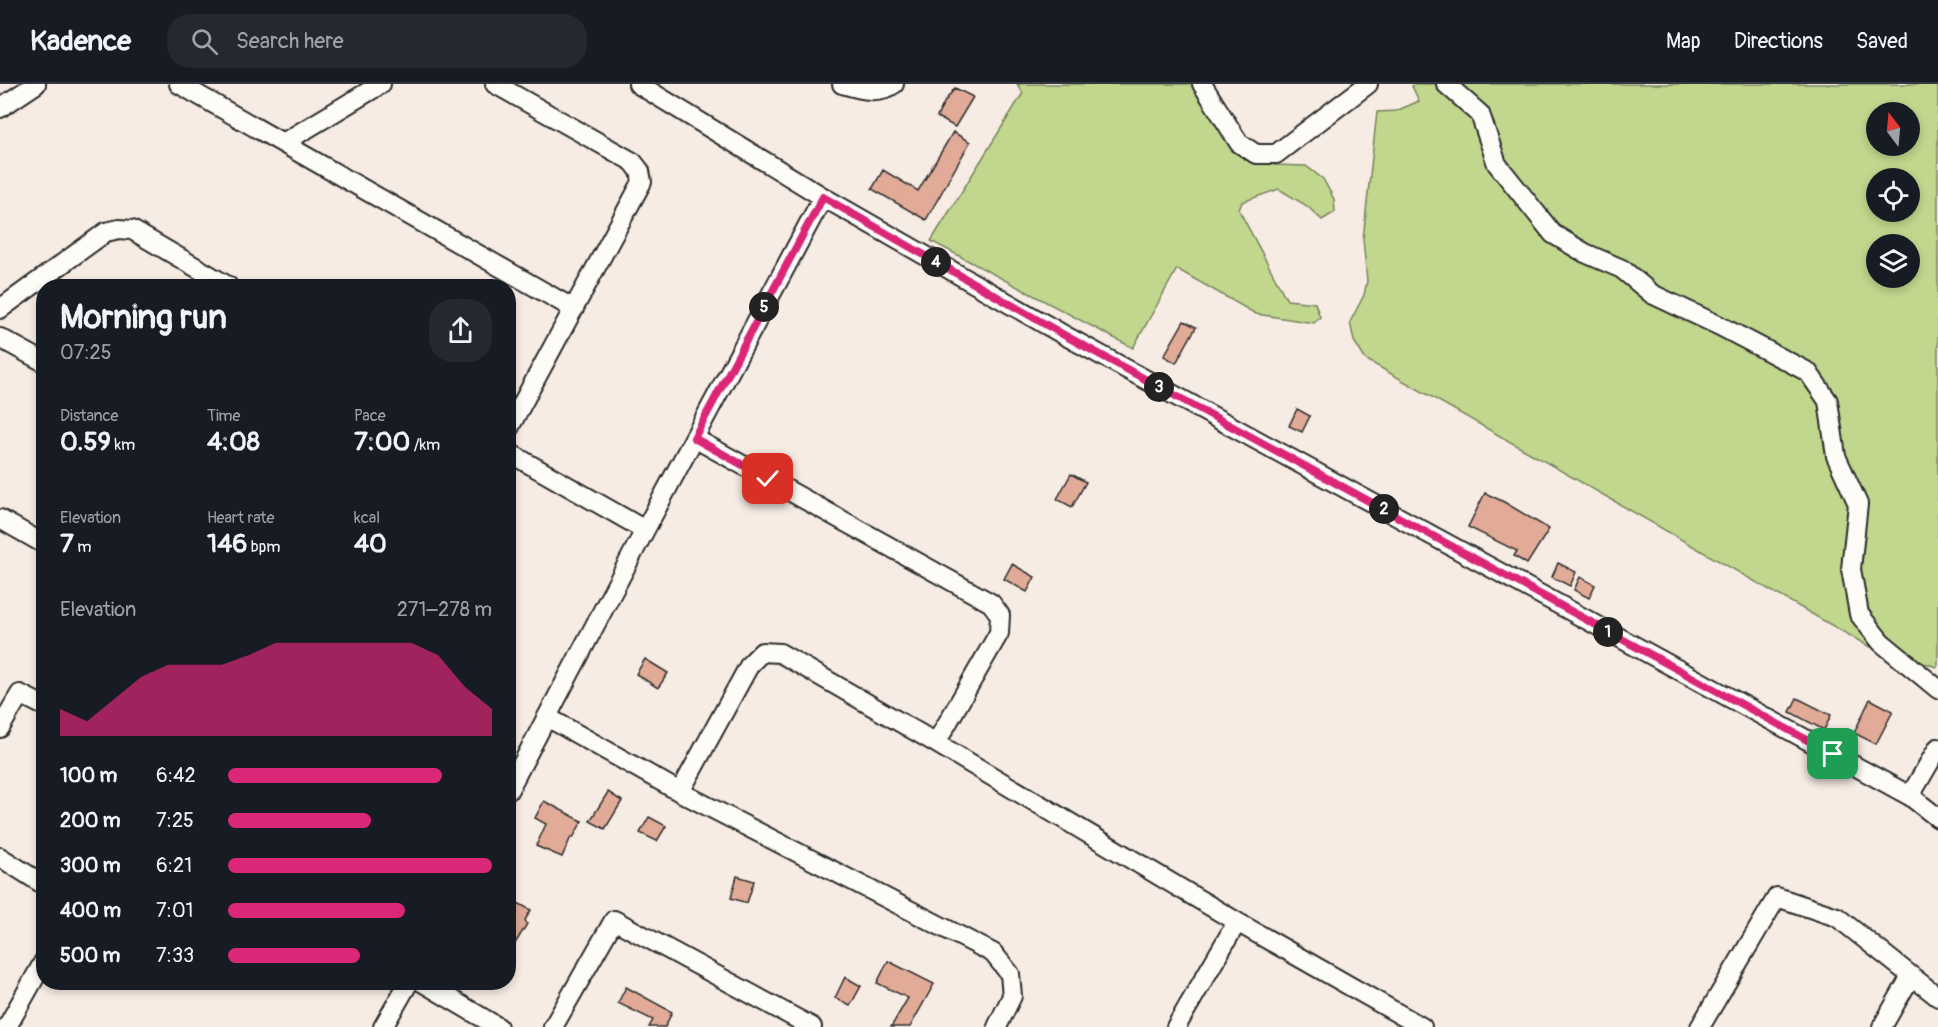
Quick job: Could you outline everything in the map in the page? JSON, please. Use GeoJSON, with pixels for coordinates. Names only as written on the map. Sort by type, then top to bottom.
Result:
{"type":"FeatureCollection","features":[{"type":"Feature","properties":{"kind":"street"},"geometry":{"type":"LineString","coordinates":[[0,108],[36,84]]}},
{"type":"Feature","properties":{"kind":"street"},"geometry":{"type":"LineString","coordinates":[[179,84],[574,309]]}},
{"type":"Feature","properties":{"kind":"street"},"geometry":{"type":"LineString","coordinates":[[283,143],[381,84]]}},
{"type":"Feature","properties":{"kind":"street"},"geometry":{"type":"LineString","coordinates":[[495,84],[633,162],[640,171],[642,182],[516,415]]}},
{"type":"Feature","properties":{"kind":"street"},"geometry":{"type":"LineString","coordinates":[[638,84],[823,197],[1064,335],[1910,796],[1938,818]]}},
{"type":"Feature","properties":{"kind":"street"},"geometry":{"type":"LineString","coordinates":[[842,84],[867,91],[886,89],[894,84]]}},
{"type":"Feature","properties":{"kind":"street"},"geometry":{"type":"LineString","coordinates":[[1202,84],[1239,143],[1256,154],[1276,154],[1368,84]]}},
{"type":"Feature","properties":{"kind":"street"},"geometry":{"type":"LineString","coordinates":[[1446,84],[1480,114],[1497,164],[1553,234],[1585,253],[1622,269],[1652,294],[1808,372],[1828,401],[1836,456],[1858,504],[1851,569],[1859,614],[1881,642],[1938,689]]}},
{"type":"Feature","properties":{"kind":"street"},"geometry":{"type":"LineString","coordinates":[[516,776],[823,197]]}},
{"type":"Feature","properties":{"kind":"street"},"geometry":{"type":"LineString","coordinates":[[41,279],[106,232],[119,229],[132,230],[216,279]]}},
{"type":"Feature","properties":{"kind":"street"},"geometry":{"type":"LineString","coordinates":[[0,309],[36,283]]}},
{"type":"Feature","properties":{"kind":"street"},"geometry":{"type":"LineString","coordinates":[[0,338],[36,358]]}},
{"type":"Feature","properties":{"kind":"street"},"geometry":{"type":"LineString","coordinates":[[694,438],[991,603],[1000,615],[999,633],[936,743]]}},
{"type":"Feature","properties":{"kind":"street"},"geometry":{"type":"LineString","coordinates":[[516,457],[645,530]]}},
{"type":"Feature","properties":{"kind":"street"},"geometry":{"type":"LineString","coordinates":[[0,519],[36,539]]}},
{"type":"Feature","properties":{"kind":"street"},"geometry":{"type":"LineString","coordinates":[[680,792],[750,664],[762,652],[780,653],[1237,922],[1422,1027]]}},
{"type":"Feature","properties":{"kind":"street"},"geometry":{"type":"LineString","coordinates":[[0,728],[20,694],[36,702]]}},
{"type":"Feature","properties":{"kind":"street"},"geometry":{"type":"LineString","coordinates":[[547,717],[680,792],[993,953],[1010,974],[1012,996],[997,1027]]}},
{"type":"Feature","properties":{"kind":"street"},"geometry":{"type":"LineString","coordinates":[[1910,796],[1938,748]]}},
{"type":"Feature","properties":{"kind":"street"},"geometry":{"type":"LineString","coordinates":[[0,857],[36,880]]}},
{"type":"Feature","properties":{"kind":"street"},"geometry":{"type":"LineString","coordinates":[[1700,1027],[1777,897],[1837,917],[1938,997]]}},
{"type":"Feature","properties":{"kind":"street"},"geometry":{"type":"LineString","coordinates":[[553,1027],[614,920],[812,1027]]}},
{"type":"Feature","properties":{"kind":"street"},"geometry":{"type":"LineString","coordinates":[[1176,1027],[1237,922]]}},
{"type":"Feature","properties":{"kind":"street"},"geometry":{"type":"LineString","coordinates":[[7,1027],[36,975]]}},
{"type":"Feature","properties":{"kind":"street"},"geometry":{"type":"LineString","coordinates":[[1882,1027],[1911,976]]}},
{"type":"Feature","properties":{"kind":"street"},"geometry":{"type":"LineString","coordinates":[[383,1027],[404,990]]}},
{"type":"Feature","properties":{"kind":"street"},"geometry":{"type":"LineString","coordinates":[[436,990],[498,1027]]}},
{"type":"Feature","properties":{"kind":"green space"},"geometry":{"type":"Polygon","coordinates":[[[1017,84],[1194,84],[1254,161],[1275,165],[1306,166],[1323,179],[1334,199],[1335,212],[1322,220],[1307,206],[1279,189],[1242,202],[1239,210],[1287,300],[1315,303],[1320,317],[1314,323],[1256,314],[1177,269],[1133,348],[931,241],[1023,93],[1017,84]]]}},
{"type":"Feature","properties":{"kind":"green space"},"geometry":{"type":"Polygon","coordinates":[[[1415,84],[1938,84],[1937,667],[1868,646],[1365,359],[1354,341],[1350,322],[1364,295],[1367,281],[1363,239],[1377,112],[1396,111],[1419,101],[1412,86],[1415,84]]]}},
{"type":"Feature","properties":{"kind":"building"},"geometry":{"type":"Polygon","coordinates":[[[955,88],[973,97],[955,127],[937,117],[955,88]]]}},
{"type":"Feature","properties":{"kind":"building"},"geometry":{"type":"Polygon","coordinates":[[[953,132],[970,142],[926,220],[872,189],[883,170],[918,191],[953,132]]]}},
{"type":"Feature","properties":{"kind":"building"},"geometry":{"type":"Polygon","coordinates":[[[1184,321],[1196,327],[1176,363],[1164,356],[1184,321]]]}},
{"type":"Feature","properties":{"kind":"building"},"geometry":{"type":"Polygon","coordinates":[[[1297,409],[1310,416],[1302,432],[1289,426],[1297,409]]]}},
{"type":"Feature","properties":{"kind":"building"},"geometry":{"type":"Polygon","coordinates":[[[1071,474],[1086,482],[1072,507],[1057,499],[1071,474]]]}},
{"type":"Feature","properties":{"kind":"building"},"geometry":{"type":"Polygon","coordinates":[[[1485,493],[1549,529],[1527,564],[1514,556],[1517,551],[1468,527],[1485,493]]]}},
{"type":"Feature","properties":{"kind":"building"},"geometry":{"type":"Polygon","coordinates":[[[1558,563],[1576,572],[1570,586],[1552,577],[1558,563]]]}},
{"type":"Feature","properties":{"kind":"building"},"geometry":{"type":"Polygon","coordinates":[[[1012,564],[1035,577],[1027,592],[1004,579],[1012,564]]]}},
{"type":"Feature","properties":{"kind":"building"},"geometry":{"type":"Polygon","coordinates":[[[1580,577],[1595,585],[1589,598],[1574,590],[1580,577]]]}},
{"type":"Feature","properties":{"kind":"building"},"geometry":{"type":"Polygon","coordinates":[[[645,659],[668,673],[658,688],[636,674],[645,659]]]}},
{"type":"Feature","properties":{"kind":"building"},"geometry":{"type":"Polygon","coordinates":[[[1797,698],[1831,715],[1824,730],[1790,712],[1797,698]]]}},
{"type":"Feature","properties":{"kind":"building"},"geometry":{"type":"Polygon","coordinates":[[[1870,699],[1893,711],[1876,744],[1854,733],[1870,699]]]}},
{"type":"Feature","properties":{"kind":"building"},"geometry":{"type":"Polygon","coordinates":[[[608,792],[622,801],[605,829],[590,821],[608,792]]]}},
{"type":"Feature","properties":{"kind":"building"},"geometry":{"type":"Polygon","coordinates":[[[544,801],[582,821],[573,838],[571,837],[562,857],[536,846],[546,824],[535,818],[544,801]]]}},
{"type":"Feature","properties":{"kind":"building"},"geometry":{"type":"Polygon","coordinates":[[[649,817],[666,826],[657,841],[640,833],[649,817]]]}},
{"type":"Feature","properties":{"kind":"building"},"geometry":{"type":"Polygon","coordinates":[[[737,876],[754,881],[747,903],[731,898],[737,876]]]}},
{"type":"Feature","properties":{"kind":"building"},"geometry":{"type":"Polygon","coordinates":[[[516,902],[531,910],[525,920],[527,924],[516,942],[516,902]]]}},
{"type":"Feature","properties":{"kind":"building"},"geometry":{"type":"Polygon","coordinates":[[[888,961],[934,984],[910,1027],[891,1027],[908,998],[877,983],[888,961]]]}},
{"type":"Feature","properties":{"kind":"building"},"geometry":{"type":"Polygon","coordinates":[[[845,977],[861,986],[850,1006],[835,998],[845,977]]]}},
{"type":"Feature","properties":{"kind":"building"},"geometry":{"type":"Polygon","coordinates":[[[626,987],[672,1012],[665,1027],[649,1027],[653,1020],[618,1003],[626,987]]]}},
{"type":"Feature","properties":{"kind":"route"},"geometry":{"type":"LineString","coordinates":[[768,479],[694,438],[823,197],[1064,335],[1833,754]]}}]}
